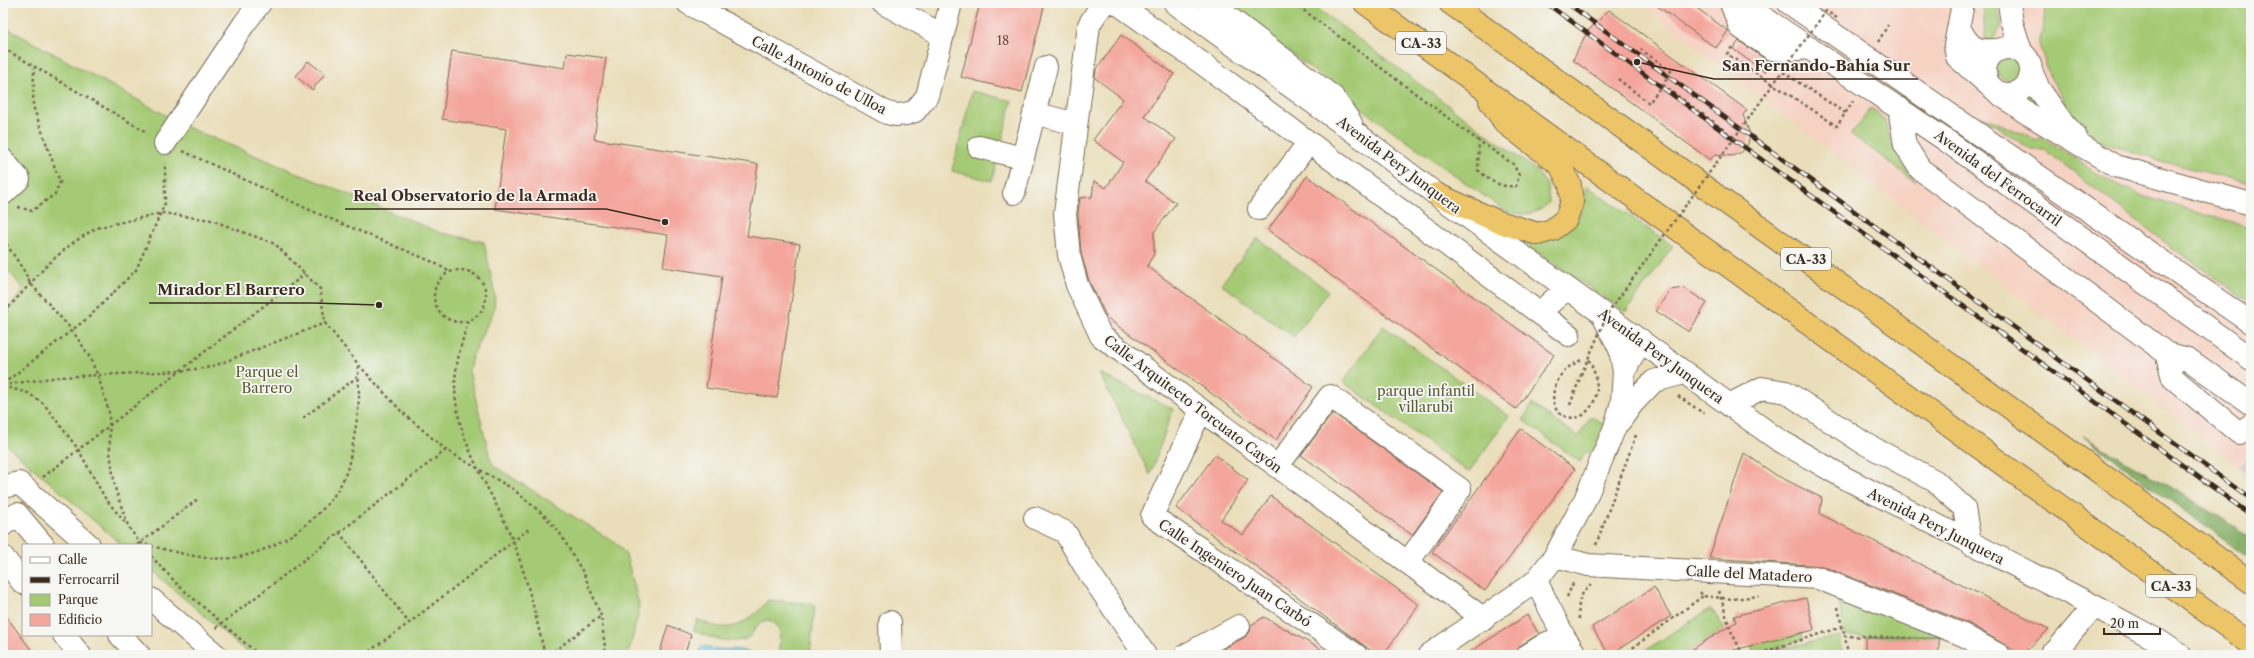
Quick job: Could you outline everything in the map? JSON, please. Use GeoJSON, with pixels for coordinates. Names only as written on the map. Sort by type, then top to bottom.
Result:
{"type":"FeatureCollection","features":[{"type":"Feature","properties":{"kind":"highway","name":"CA-33"},"geometry":{"type":"LineString","coordinates":[[1365,3],[2251,644]]}},
{"type":"Feature","properties":{"kind":"highway","name":"CA-33"},"geometry":{"type":"LineString","coordinates":[[1450,3],[2251,582]]}},
{"type":"Feature","properties":{"kind":"highway"},"geometry":{"type":"LineString","coordinates":[[1436,194],[1499,222],[1538,234],[1552,230],[1566,219],[1572,202],[1570,185],[1560,165],[1506,123],[1477,83]]}},
{"type":"Feature","properties":{"kind":"street"},"geometry":{"type":"LineString","coordinates":[[166,143],[244,24],[260,3]]}},
{"type":"Feature","properties":{"kind":"street","name":"Calle Antonio de Ulloa"},"geometry":{"type":"LineString","coordinates":[[688,3],[887,113],[896,115],[915,111],[927,96],[951,3]]}},
{"type":"Feature","properties":{"kind":"street"},"geometry":{"type":"LineString","coordinates":[[883,3],[942,35]]}},
{"type":"Feature","properties":{"kind":"street","name":"Calle Arquitecto Torcuato Cayón"},"geometry":{"type":"LineString","coordinates":[[1088,3],[1086,18],[1089,25],[1065,214],[1069,255],[1077,286],[1101,336],[1484,619]]}},
{"type":"Feature","properties":{"kind":"street"},"geometry":{"type":"LineString","coordinates":[[1089,25],[1097,12],[1106,3]]}},
{"type":"Feature","properties":{"kind":"street"},"geometry":{"type":"LineString","coordinates":[[1117,3],[1309,142],[1569,335]]}},
{"type":"Feature","properties":{"kind":"street","name":"Avenida Pery Junquera"},"geometry":{"type":"LineString","coordinates":[[1176,3],[1361,137],[1436,194],[1777,439],[1845,478],[1970,544],[2094,606],[2159,641],[2186,651]]}},
{"type":"Feature","properties":{"kind":"street"},"geometry":{"type":"LineString","coordinates":[[1210,3],[1333,97],[1361,137]]}},
{"type":"Feature","properties":{"kind":"street"},"geometry":{"type":"LineString","coordinates":[[1731,3],[1740,27],[1772,49],[1785,50],[1810,48]]}},
{"type":"Feature","properties":{"kind":"street","name":"Avenida del Ferrocarril"},"geometry":{"type":"LineString","coordinates":[[1742,3],[1899,108],[2251,359]]}},
{"type":"Feature","properties":{"kind":"street","name":"Avenida del Ferrocarril"},"geometry":{"type":"LineString","coordinates":[[1789,3],[2251,323]]}},
{"type":"Feature","properties":{"kind":"street"},"geometry":{"type":"LineString","coordinates":[[1963,3],[1955,45],[1957,57],[1994,89],[2025,112],[2067,139],[2080,143],[2116,166],[2251,204]]}},
{"type":"Feature","properties":{"kind":"street"},"geometry":{"type":"LineString","coordinates":[[2009,3],[2012,23],[2021,51],[2030,61],[2032,73],[2047,101],[2080,143]]}},
{"type":"Feature","properties":{"kind":"street"},"geometry":{"type":"LineString","coordinates":[[1958,27],[1970,45],[1982,51],[2009,47],[2021,51]]}},
{"type":"Feature","properties":{"kind":"street"},"geometry":{"type":"LineString","coordinates":[[1996,50],[1987,61],[1985,68],[1985,75],[1994,89],[2004,94],[2019,92],[2030,81],[2032,73]]}},
{"type":"Feature","properties":{"kind":"street"},"geometry":{"type":"LineString","coordinates":[[1014,193],[1046,67]]}},
{"type":"Feature","properties":{"kind":"street"},"geometry":{"type":"LineString","coordinates":[[1899,108],[1905,145],[1920,169],[2166,353],[2188,359],[2251,404]]}},
{"type":"Feature","properties":{"kind":"street"},"geometry":{"type":"LineString","coordinates":[[1034,113],[1076,124]]}},
{"type":"Feature","properties":{"kind":"street"},"geometry":{"type":"LineString","coordinates":[[1259,210],[1309,142]]}},
{"type":"Feature","properties":{"kind":"street"},"geometry":{"type":"LineString","coordinates":[[979,147],[1023,158]]}},
{"type":"Feature","properties":{"kind":"street"},"geometry":{"type":"LineString","coordinates":[[3,160],[19,179],[4,194]]}},
{"type":"Feature","properties":{"kind":"street"},"geometry":{"type":"LineString","coordinates":[[1539,313],[1567,288]]}},
{"type":"Feature","properties":{"kind":"street"},"geometry":{"type":"LineString","coordinates":[[1429,655],[1484,619],[1536,581],[1555,556],[1584,502],[1615,427],[1622,402],[1624,372],[1620,349],[1601,313]]}},
{"type":"Feature","properties":{"kind":"street"},"geometry":{"type":"LineString","coordinates":[[1624,372],[1649,346]]}},
{"type":"Feature","properties":{"kind":"street"},"geometry":{"type":"LineString","coordinates":[[1632,404],[1649,346]]}},
{"type":"Feature","properties":{"kind":"street"},"geometry":{"type":"LineString","coordinates":[[2166,353],[2173,378],[2239,433],[2251,424]]}},
{"type":"Feature","properties":{"kind":"street"},"geometry":{"type":"LineString","coordinates":[[1615,427],[1632,404],[1654,381],[1684,372]]}},
{"type":"Feature","properties":{"kind":"street"},"geometry":{"type":"LineString","coordinates":[[1721,400],[1762,388],[1786,392],[1862,442],[1936,481],[1964,508],[1970,544]]}},
{"type":"Feature","properties":{"kind":"street"},"geometry":{"type":"LineString","coordinates":[[1277,467],[1330,396],[1460,489],[1408,562]]}},
{"type":"Feature","properties":{"kind":"street","name":"Calle Ingeniero Juan Carbó"},"geometry":{"type":"LineString","coordinates":[[1201,410],[1152,516],[1356,655]]}},
{"type":"Feature","properties":{"kind":"street"},"geometry":{"type":"LineString","coordinates":[[3,487],[19,483],[88,544]]}},
{"type":"Feature","properties":{"kind":"street"},"geometry":{"type":"LineString","coordinates":[[3,524],[17,514],[42,544]]}},
{"type":"Feature","properties":{"kind":"street"},"geometry":{"type":"LineString","coordinates":[[1035,518],[1065,532],[1084,565],[1145,655]]}},
{"type":"Feature","properties":{"kind":"street","name":"Calle del Matadero"},"geometry":{"type":"LineString","coordinates":[[1555,556],[1590,575],[1712,572],[1818,578],[1963,636],[1994,654]]}},
{"type":"Feature","properties":{"kind":"street"},"geometry":{"type":"LineString","coordinates":[[3,557],[22,582]]}},
{"type":"Feature","properties":{"kind":"street"},"geometry":{"type":"LineString","coordinates":[[1536,581],[1553,612],[1578,645]]}},
{"type":"Feature","properties":{"kind":"street"},"geometry":{"type":"LineString","coordinates":[[152,600],[209,649]]}},
{"type":"Feature","properties":{"kind":"street"},"geometry":{"type":"LineString","coordinates":[[2050,655],[2056,651],[2094,606]]}},
{"type":"Feature","properties":{"kind":"street"},"geometry":{"type":"LineString","coordinates":[[890,622],[891,655]]}},
{"type":"Feature","properties":{"kind":"street"},"geometry":{"type":"LineString","coordinates":[[1186,655],[1239,626]]}},
{"type":"Feature","properties":{"kind":"street"},"geometry":{"type":"LineString","coordinates":[[65,636],[80,655]]}},
{"type":"Feature","properties":{"kind":"street"},"geometry":{"type":"LineString","coordinates":[[121,636],[139,655]]}},
{"type":"Feature","properties":{"kind":"street"},"geometry":{"type":"LineString","coordinates":[[1528,655],[1548,643],[1578,645]]}},
{"type":"Feature","properties":{"kind":"path"},"geometry":{"type":"LineString","coordinates":[[1294,3],[1479,141],[1513,164],[1519,175],[1516,186],[1505,187],[1489,181],[1478,170],[1479,141]]}},
{"type":"Feature","properties":{"kind":"path"},"geometry":{"type":"LineString","coordinates":[[1570,405],[1608,313],[1826,11],[1836,18]]}},
{"type":"Feature","properties":{"kind":"path"},"geometry":{"type":"LineString","coordinates":[[1877,44],[1888,25]]}},
{"type":"Feature","properties":{"kind":"path"},"geometry":{"type":"LineString","coordinates":[[1736,41],[1727,54],[1837,126],[1857,94]]}},
{"type":"Feature","properties":{"kind":"path"},"geometry":{"type":"LineString","coordinates":[[3,48],[34,68],[166,143],[312,211],[433,262],[450,272],[466,271],[480,280],[484,287],[485,303],[482,311],[468,321],[455,321],[443,316],[434,301],[437,284],[450,272]]}},
{"type":"Feature","properties":{"kind":"path"},"geometry":{"type":"LineString","coordinates":[[1618,79],[1649,103],[1672,72],[1639,48]]}},
{"type":"Feature","properties":{"kind":"path"},"geometry":{"type":"LineString","coordinates":[[4,194],[19,208],[32,211],[55,194],[60,182],[32,106],[34,68]]}},
{"type":"Feature","properties":{"kind":"path"},"geometry":{"type":"LineString","coordinates":[[1783,72],[1845,113]]}},
{"type":"Feature","properties":{"kind":"path"},"geometry":{"type":"LineString","coordinates":[[1662,85],[1735,138]]}},
{"type":"Feature","properties":{"kind":"path"},"geometry":{"type":"LineString","coordinates":[[3,385],[89,316],[136,270],[162,214],[165,203],[166,143]]}},
{"type":"Feature","properties":{"kind":"path"},"geometry":{"type":"LineString","coordinates":[[3,318],[9,307],[30,283],[72,244],[96,228],[162,214],[211,220],[275,244],[320,289],[325,323],[358,364],[401,411],[446,450],[513,489],[546,517],[561,535],[584,574],[601,616],[606,655]]}},
{"type":"Feature","properties":{"kind":"path"},"geometry":{"type":"LineString","coordinates":[[3,239],[23,269],[30,283],[72,330],[88,354],[98,376],[111,424],[112,472],[115,488],[128,526]]}},
{"type":"Feature","properties":{"kind":"path"},"geometry":{"type":"LineString","coordinates":[[34,496],[43,476],[305,274]]}},
{"type":"Feature","properties":{"kind":"path"},"geometry":{"type":"LineString","coordinates":[[468,321],[460,352],[455,386],[457,407],[466,440],[513,542],[531,597],[545,655]]}},
{"type":"Feature","properties":{"kind":"path"},"geometry":{"type":"LineString","coordinates":[[3,385],[59,376],[98,376],[180,371],[211,367],[325,323]]}},
{"type":"Feature","properties":{"kind":"path"},"geometry":{"type":"LineString","coordinates":[[1581,360],[1564,371],[1553,395],[1552,400],[1556,410],[1568,418],[1580,417],[1593,405],[1597,382],[1588,359]]}},
{"type":"Feature","properties":{"kind":"path"},"geometry":{"type":"LineString","coordinates":[[152,545],[204,557],[232,558],[260,551],[284,540],[309,522],[331,499],[346,470],[359,396],[358,364]]}},
{"type":"Feature","properties":{"kind":"path"},"geometry":{"type":"LineString","coordinates":[[303,418],[358,377]]}},
{"type":"Feature","properties":{"kind":"path"},"geometry":{"type":"LineString","coordinates":[[3,385],[28,392],[36,397],[56,418],[78,449],[105,498],[128,526],[139,544],[198,499]]}},
{"type":"Feature","properties":{"kind":"path"},"geometry":{"type":"LineString","coordinates":[[1674,394],[1703,414],[1721,400]]}},
{"type":"Feature","properties":{"kind":"path"},"geometry":{"type":"LineString","coordinates":[[1582,625],[1579,619],[1578,602],[1590,575],[1637,434]]}},
{"type":"Feature","properties":{"kind":"path"},"geometry":{"type":"LineString","coordinates":[[209,649],[221,622],[446,450]]}},
{"type":"Feature","properties":{"kind":"path"},"geometry":{"type":"LineString","coordinates":[[364,655],[409,623],[530,528]]}},
{"type":"Feature","properties":{"kind":"path"},"geometry":{"type":"LineString","coordinates":[[339,532],[409,623]]}},
{"type":"Feature","properties":{"kind":"path"},"geometry":{"type":"LineString","coordinates":[[152,557],[179,586],[259,655]]}},
{"type":"Feature","properties":{"kind":"path"},"geometry":{"type":"LineString","coordinates":[[1712,572],[1730,629],[1743,655]]}},
{"type":"Feature","properties":{"kind":"path"},"geometry":{"type":"LineString","coordinates":[[1553,612],[1562,606],[1574,580],[1590,575]]}},
{"type":"Feature","properties":{"kind":"path"},"geometry":{"type":"LineString","coordinates":[[1623,655],[1703,596],[1698,590]]}},
{"type":"Feature","properties":{"kind":"path"},"geometry":{"type":"LineString","coordinates":[[549,655],[601,616]]}},
{"type":"Feature","properties":{"kind":"path"},"geometry":{"type":"LineString","coordinates":[[1754,655],[1842,627],[1848,655]]}},
{"type":"Feature","properties":{"kind":"path"},"geometry":{"type":"LineString","coordinates":[[1845,636],[1913,638]]}},
{"type":"Feature","properties":{"kind":"path"},"geometry":{"type":"LineString","coordinates":[[1578,645],[1599,655]]}},
{"type":"Feature","properties":{"kind":"path"},"geometry":{"type":"LineString","coordinates":[[2186,651],[2205,655]]}},
{"type":"Feature","properties":{"kind":"shaded area"},"geometry":{"type":"Polygon","coordinates":[[[1639,3],[2251,3],[2251,451],[2242,463],[2251,454],[2251,476],[1639,3]]]}},
{"type":"Feature","properties":{"kind":"shaded area"},"geometry":{"type":"Polygon","coordinates":[[[2251,454],[2251,476],[2238,467],[2251,454]]]}},
{"type":"Feature","properties":{"kind":"green space"},"geometry":{"type":"Polygon","coordinates":[[[1226,3],[1310,3],[1537,171],[1547,185],[1549,202],[1539,211],[1526,214],[1514,213],[1501,208],[1375,118],[1226,3]]]}},
{"type":"Feature","properties":{"kind":"green space"},"geometry":{"type":"Polygon","coordinates":[[[1983,3],[1996,3],[2002,26],[1993,40],[1985,39],[1983,3]]]}},
{"type":"Feature","properties":{"kind":"green space"},"geometry":{"type":"Polygon","coordinates":[[[2045,3],[2251,3],[2251,183],[2172,164],[2093,139],[2093,132],[2084,128],[2067,106],[2049,75],[2039,44],[2044,22],[2045,3]]]}},
{"type":"Feature","properties":{"kind":"green space","name":"Parque el Barrero"},"geometry":{"type":"Polygon","coordinates":[[[3,26],[189,128],[441,233],[484,242],[495,296],[494,310],[472,356],[469,371],[490,458],[494,466],[617,544],[626,555],[639,604],[638,615],[628,655],[250,655],[152,571],[152,544],[121,544],[3,442],[3,318],[9,307],[24,290],[3,264],[3,26]]]}},
{"type":"Feature","properties":{"kind":"green space"},"geometry":{"type":"Polygon","coordinates":[[[2008,58],[2016,61],[2019,69],[2016,77],[2008,80],[2000,77],[1997,69],[2000,61],[2008,58]]]}},
{"type":"Feature","properties":{"kind":"green space"},"geometry":{"type":"Polygon","coordinates":[[[2033,87],[2043,107],[2037,113],[2020,96],[2033,87]]]}},
{"type":"Feature","properties":{"kind":"green space"},"geometry":{"type":"Polygon","coordinates":[[[972,91],[1012,101],[992,181],[952,171],[972,91]]]}},
{"type":"Feature","properties":{"kind":"green space"},"geometry":{"type":"Polygon","coordinates":[[[1871,108],[1877,112],[1884,121],[1895,152],[1916,182],[1851,134],[1871,108]]]}},
{"type":"Feature","properties":{"kind":"green space"},"geometry":{"type":"Polygon","coordinates":[[[1980,115],[2037,140],[2041,136],[2108,180],[2145,197],[2251,227],[2251,303],[2170,246],[2045,150],[2031,150],[1980,115]]]}},
{"type":"Feature","properties":{"kind":"green space"},"geometry":{"type":"Polygon","coordinates":[[[1587,186],[1673,246],[1626,312],[1515,237],[1575,222],[1583,208],[1587,186]]]}},
{"type":"Feature","properties":{"kind":"green space"},"geometry":{"type":"Polygon","coordinates":[[[1257,238],[1328,291],[1294,337],[1221,284],[1257,238]]]}},
{"type":"Feature","properties":{"kind":"green space","name":"parque infantil villarubi"},"geometry":{"type":"Polygon","coordinates":[[[1383,326],[1509,416],[1469,472],[1343,382],[1383,326]]]}},
{"type":"Feature","properties":{"kind":"green space"},"geometry":{"type":"Polygon","coordinates":[[[1099,373],[1173,409],[1150,475],[1099,373]]]}},
{"type":"Feature","properties":{"kind":"green space"},"geometry":{"type":"Polygon","coordinates":[[[1532,404],[1578,437],[1591,416],[1608,427],[1591,454],[1586,451],[1580,462],[1523,420],[1532,404]]]}},
{"type":"Feature","properties":{"kind":"green space"},"geometry":{"type":"Polygon","coordinates":[[[2083,436],[2214,513],[2251,539],[2251,560],[2083,436]]]}},
{"type":"Feature","properties":{"kind":"green space"},"geometry":{"type":"Polygon","coordinates":[[[1838,595],[1951,638],[1845,636],[1838,595]]]}},
{"type":"Feature","properties":{"kind":"green space"},"geometry":{"type":"Polygon","coordinates":[[[768,600],[815,604],[810,655],[778,655],[780,640],[779,630],[773,622],[768,620],[761,622],[750,636],[738,641],[713,638],[693,630],[698,619],[718,627],[736,625],[753,616],[768,600]]]}},
{"type":"Feature","properties":{"kind":"green space"},"geometry":{"type":"Polygon","coordinates":[[[1711,608],[1724,628],[1722,631],[1682,655],[1638,655],[1711,608]]]}},
{"type":"Feature","properties":{"kind":"green space"},"geometry":{"type":"Polygon","coordinates":[[[1802,633],[1803,639],[1760,653],[1840,636],[1843,650],[1827,655],[1754,655],[1751,645],[1802,633]]]}},
{"type":"Feature","properties":{"kind":"water"},"geometry":{"type":"Polygon","coordinates":[[[702,645],[715,649],[741,650],[753,655],[698,655],[702,645]]]}},
{"type":"Feature","properties":{"kind":"building"},"geometry":{"type":"Polygon","coordinates":[[[980,3],[1045,3],[1022,92],[961,77],[980,3]]]}},
{"type":"Feature","properties":{"kind":"building"},"geometry":{"type":"Polygon","coordinates":[[[1653,3],[1690,3],[1728,31],[1716,48],[1653,3]]]}},
{"type":"Feature","properties":{"kind":"building"},"geometry":{"type":"Polygon","coordinates":[[[1609,10],[1747,110],[1743,115],[1750,134],[1748,144],[1742,152],[1732,156],[1715,154],[1710,160],[1573,60],[1587,32],[1609,10]]]}},
{"type":"Feature","properties":{"kind":"building"},"geometry":{"type":"Polygon","coordinates":[[[1121,35],[1174,74],[1144,116],[1176,139],[1145,181],[1176,203],[1154,232],[1154,254],[1147,266],[1313,387],[1276,440],[1111,321],[1106,316],[1089,281],[1081,253],[1078,214],[1080,198],[1092,197],[1094,181],[1106,188],[1123,162],[1093,140],[1123,99],[1095,78],[1096,70],[1121,35]]]}},
{"type":"Feature","properties":{"kind":"building"},"geometry":{"type":"Polygon","coordinates":[[[1739,41],[1765,59],[1772,62],[1765,72],[1733,49],[1739,41]]]}},
{"type":"Feature","properties":{"kind":"building"},"geometry":{"type":"Polygon","coordinates":[[[452,51],[565,68],[567,53],[606,58],[594,139],[758,164],[747,236],[800,244],[777,398],[706,388],[722,276],[663,267],[668,235],[495,209],[506,129],[442,119],[452,51]]]}},
{"type":"Feature","properties":{"kind":"building"},"geometry":{"type":"Polygon","coordinates":[[[308,61],[325,74],[312,90],[296,76],[308,61]]]}},
{"type":"Feature","properties":{"kind":"building"},"geometry":{"type":"Polygon","coordinates":[[[1307,176],[1554,355],[1516,409],[1268,230],[1307,176]]]}},
{"type":"Feature","properties":{"kind":"building"},"geometry":{"type":"Polygon","coordinates":[[[1684,288],[1707,303],[1689,332],[1656,311],[1670,290],[1684,288]]]}},
{"type":"Feature","properties":{"kind":"building"},"geometry":{"type":"Polygon","coordinates":[[[1333,413],[1443,492],[1412,535],[1301,455],[1333,413]]]}},
{"type":"Feature","properties":{"kind":"building"},"geometry":{"type":"Polygon","coordinates":[[[1521,429],[1575,469],[1485,591],[1432,552],[1521,429]]]}},
{"type":"Feature","properties":{"kind":"building"},"geometry":{"type":"Polygon","coordinates":[[[1744,453],[1776,475],[1822,498],[1820,514],[2049,629],[2022,655],[1968,623],[1822,566],[1709,558],[1744,453]]]}},
{"type":"Feature","properties":{"kind":"building"},"geometry":{"type":"Polygon","coordinates":[[[1215,455],[1248,480],[1221,520],[1243,535],[1271,496],[1419,605],[1383,655],[1377,655],[1176,508],[1215,455]]]}},
{"type":"Feature","properties":{"kind":"building"},"geometry":{"type":"Polygon","coordinates":[[[1654,587],[1671,616],[1609,655],[1592,627],[1654,587]]]}},
{"type":"Feature","properties":{"kind":"building"},"geometry":{"type":"Polygon","coordinates":[[[1806,598],[1814,630],[1734,650],[1737,655],[1683,655],[1736,622],[1734,616],[1806,598]]]}},
{"type":"Feature","properties":{"kind":"building"},"geometry":{"type":"Polygon","coordinates":[[[3,612],[35,655],[3,655],[3,612]]]}},
{"type":"Feature","properties":{"kind":"building"},"geometry":{"type":"Polygon","coordinates":[[[1527,615],[1539,634],[1521,645],[1516,655],[1465,655],[1527,615]]]}},
{"type":"Feature","properties":{"kind":"building"},"geometry":{"type":"Polygon","coordinates":[[[1264,617],[1331,655],[1212,655],[1245,637],[1250,632],[1251,625],[1264,617]]]}},
{"type":"Feature","properties":{"kind":"building"},"geometry":{"type":"Polygon","coordinates":[[[668,625],[691,635],[684,655],[659,655],[668,625]]]}},
{"type":"Feature","properties":{"kind":"building"},"geometry":{"type":"Polygon","coordinates":[[[1865,638],[1937,638],[1939,639],[1939,655],[1865,655],[1865,638]]]}},
{"type":"Feature","properties":{"kind":"railway"},"geometry":{"type":"LineString","coordinates":[[1546,3],[2251,515]]}},
{"type":"Feature","properties":{"kind":"railway"},"geometry":{"type":"LineString","coordinates":[[1567,3],[2251,499]]}},
{"type":"Feature","properties":{"kind":"place","name":"San Fernando-Bahía Sur"},"geometry":{"type":"Point","coordinates":[1637,62]}},
{"type":"Feature","properties":{"kind":"place","name":"Real Observatorio de la Armada"},"geometry":{"type":"Point","coordinates":[665,222]}},
{"type":"Feature","properties":{"kind":"place","name":"Mirador El Barrero"},"geometry":{"type":"Point","coordinates":[379,305]}}]}
